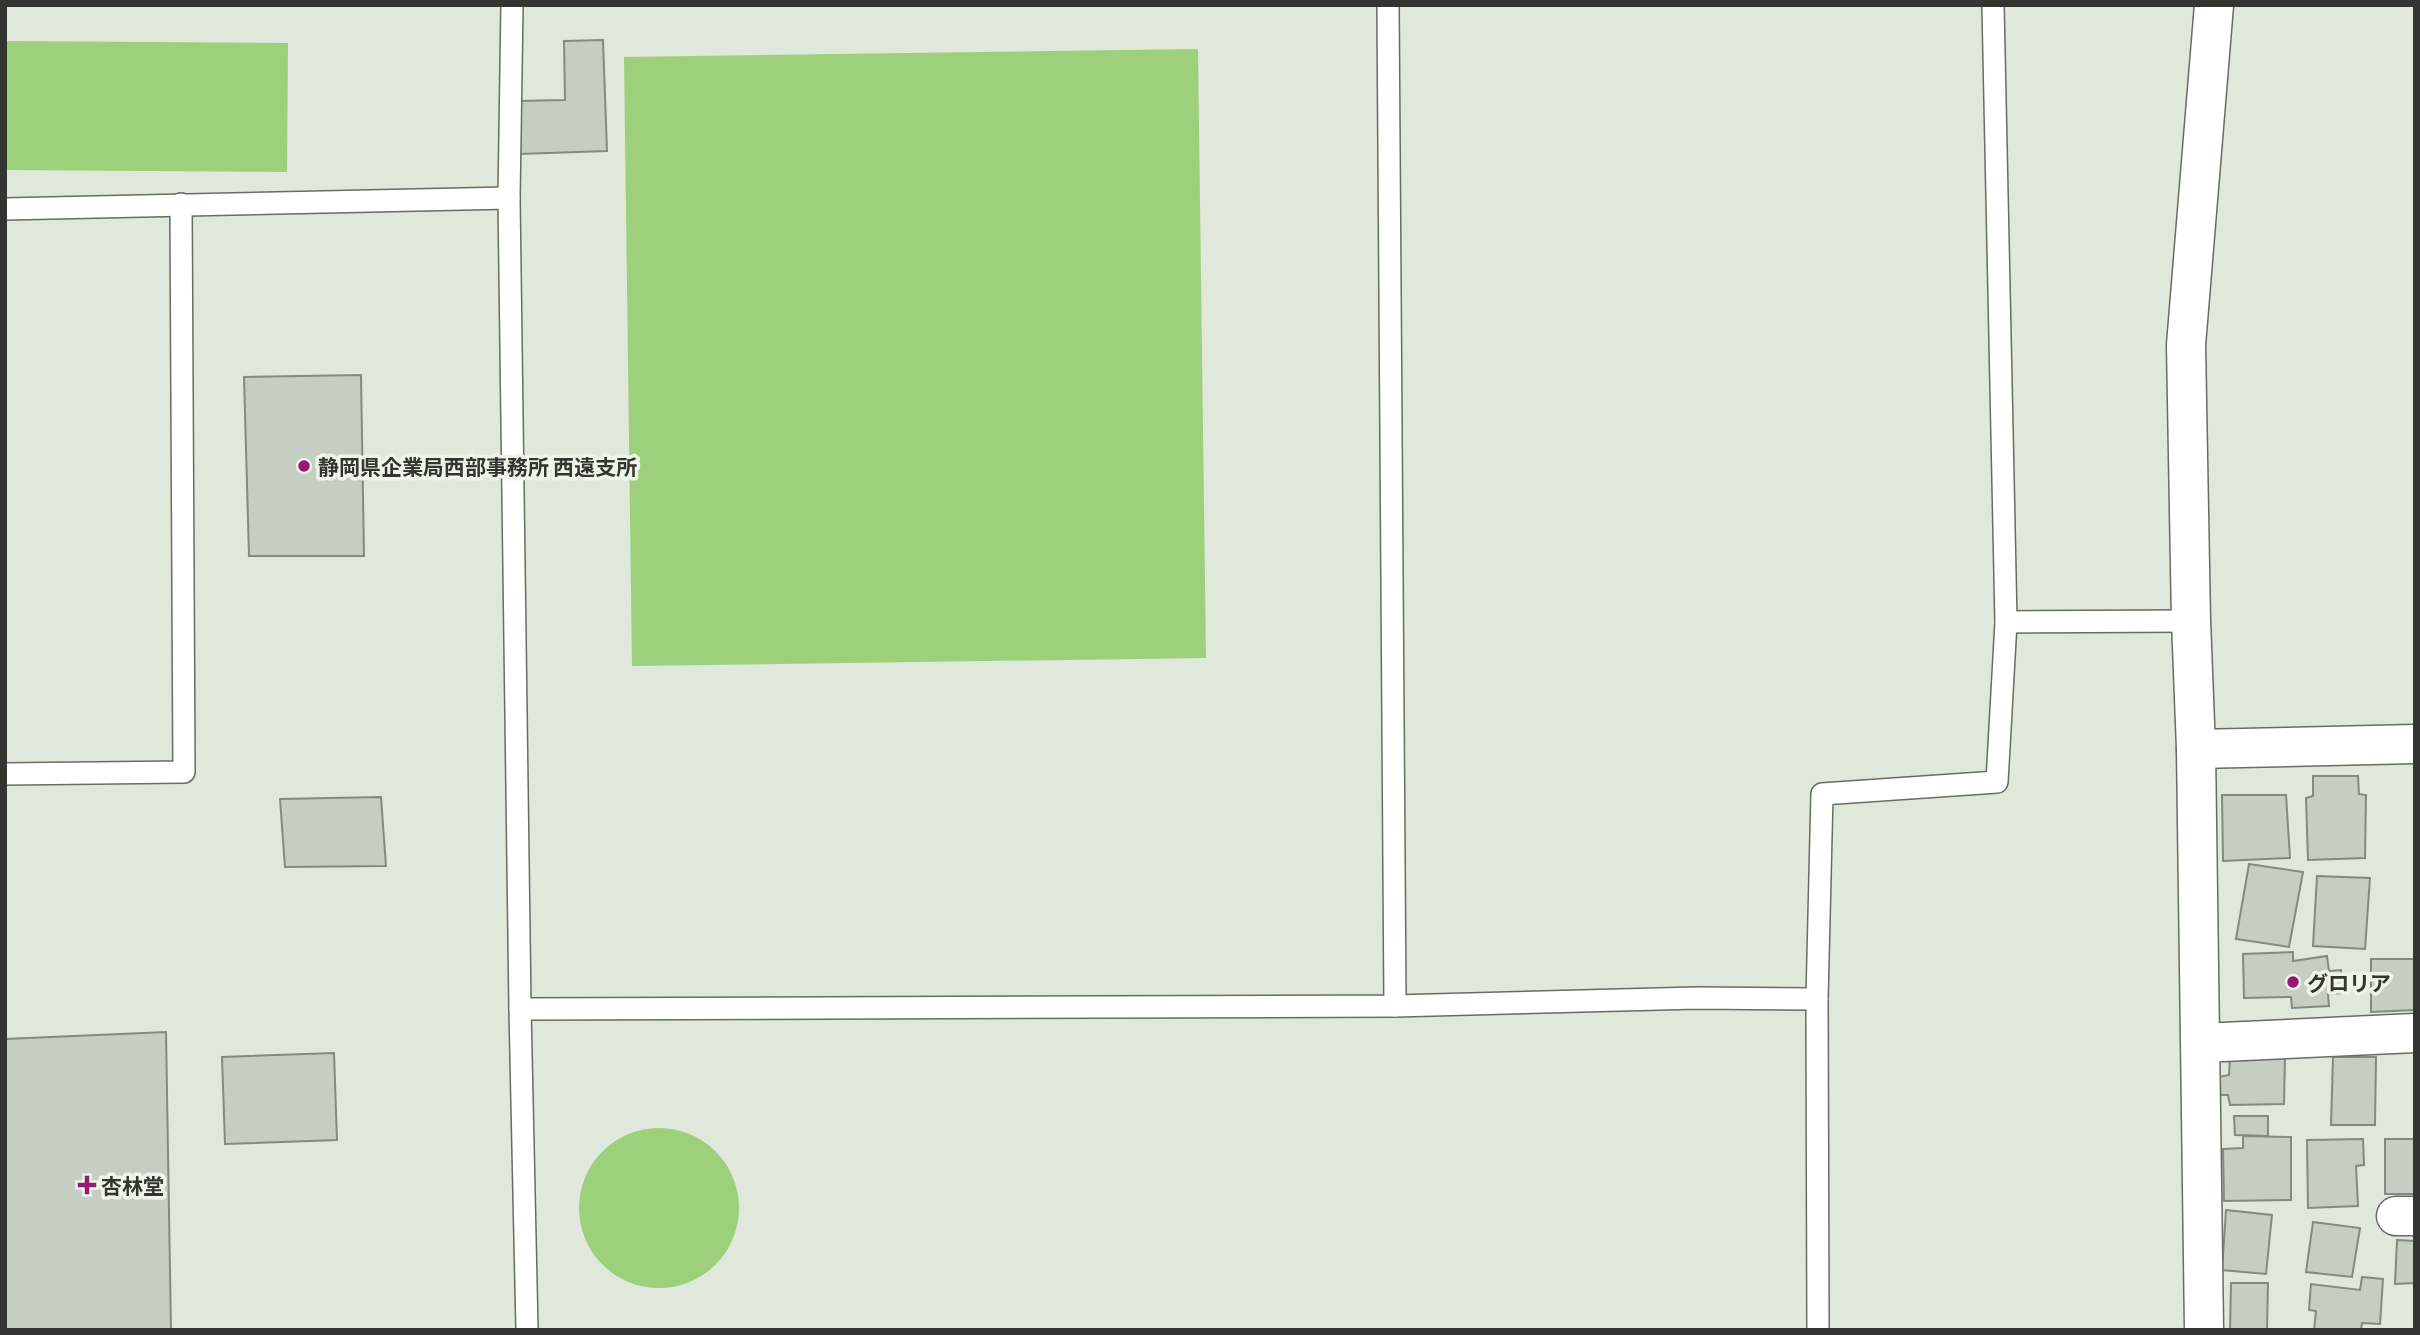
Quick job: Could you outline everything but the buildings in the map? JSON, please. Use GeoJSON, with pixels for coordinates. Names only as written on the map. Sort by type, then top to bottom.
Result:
{"type":"FeatureCollection","features":[{"type":"Feature","properties":{"kind":"street"},"geometry":{"type":"LineString","coordinates":[[2204,1330],[2196,749],[2186,345],[2214,5]]}},
{"type":"Feature","properties":{"kind":"street"},"geometry":{"type":"LineString","coordinates":[[2196,749],[2415,744]]}},
{"type":"Feature","properties":{"kind":"street"},"geometry":{"type":"LineString","coordinates":[[2201,1043],[2415,1033]]}},
{"type":"Feature","properties":{"kind":"lane"},"geometry":{"type":"LineString","coordinates":[[512,5],[509,198],[527,1330]]}},
{"type":"Feature","properties":{"kind":"lane"},"geometry":{"type":"LineString","coordinates":[[1388,5],[1395,1006]]}},
{"type":"Feature","properties":{"kind":"lane"},"geometry":{"type":"LineString","coordinates":[[1818,1330],[1817,999],[1822,794],[1997,782],[2006,622],[1993,5]]}},
{"type":"Feature","properties":{"kind":"lane"},"geometry":{"type":"LineString","coordinates":[[5,209],[509,198]]}},
{"type":"Feature","properties":{"kind":"lane"},"geometry":{"type":"LineString","coordinates":[[5,774],[184,772],[181,204]]}},
{"type":"Feature","properties":{"kind":"lane"},"geometry":{"type":"LineString","coordinates":[[2006,622],[2191,621]]}},
{"type":"Feature","properties":{"kind":"lane"},"geometry":{"type":"LineString","coordinates":[[520,1009],[1395,1006],[1697,998],[1817,999]]}},
{"type":"Feature","properties":{"kind":"shaded area"},"geometry":{"type":"Polygon","coordinates":[[[5,41],[288,43],[287,172],[5,170],[5,41]]]}},
{"type":"Feature","properties":{"kind":"shaded area"},"geometry":{"type":"Polygon","coordinates":[[[1198,49],[1206,658],[632,666],[624,57],[1198,49]]]}},
{"type":"Feature","properties":{"kind":"shaded area"},"geometry":{"type":"Polygon","coordinates":[[[659,1128],[690,1134],[716,1151],[733,1177],[739,1208],[733,1239],[716,1265],[690,1282],[659,1288],[628,1282],[602,1265],[585,1239],[579,1208],[585,1177],[602,1151],[628,1134],[659,1128]]]}},
{"type":"Feature","properties":{"kind":"place","name":"静岡県企業局西部事務所 西遠支所"},"geometry":{"type":"Point","coordinates":[304,466]}},
{"type":"Feature","properties":{"kind":"place","name":"グロリア"},"geometry":{"type":"Point","coordinates":[2293,982]}},
{"type":"Feature","properties":{"kind":"place","name":"杏林堂"},"geometry":{"type":"Point","coordinates":[87,1185]}}]}
